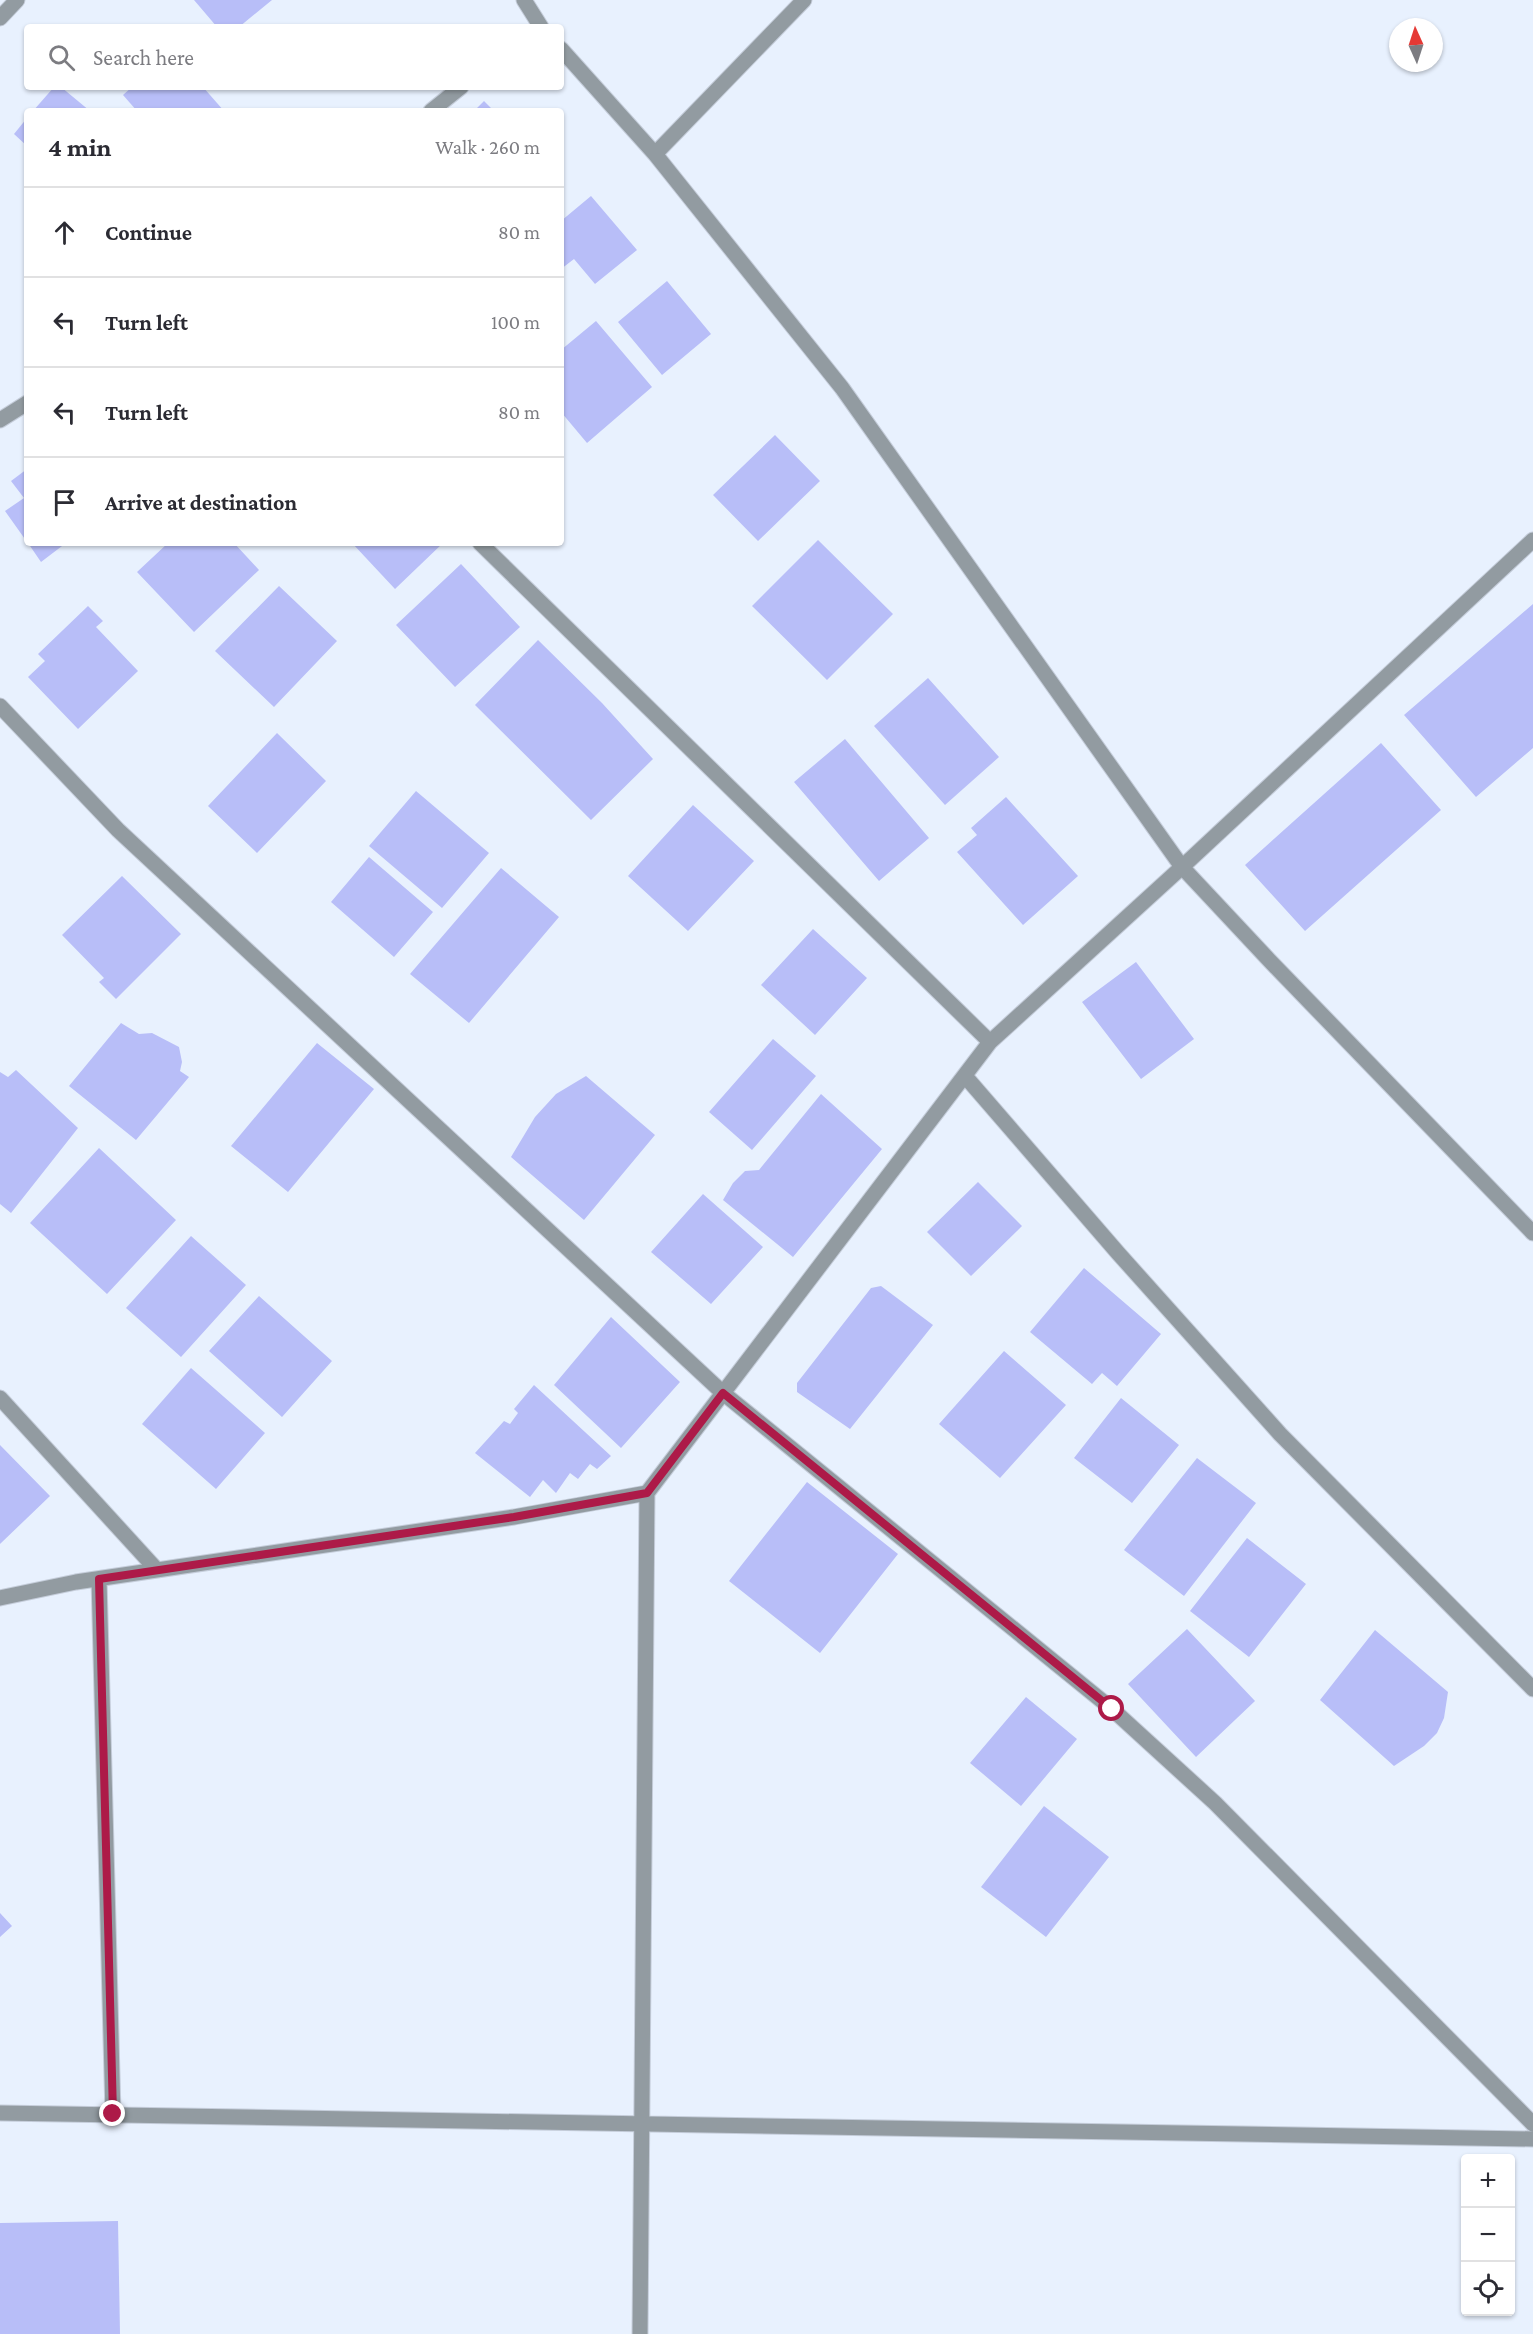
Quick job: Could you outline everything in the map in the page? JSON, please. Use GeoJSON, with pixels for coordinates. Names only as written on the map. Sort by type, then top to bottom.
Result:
{"type":"FeatureCollection","features":[{"type":"Feature","properties":{"kind":"street"},"geometry":{"type":"LineString","coordinates":[[0,18],[17,0]]}},
{"type":"Feature","properties":{"kind":"street"},"geometry":{"type":"LineString","coordinates":[[524,0],[537,24]]}},
{"type":"Feature","properties":{"kind":"street"},"geometry":{"type":"LineString","coordinates":[[655,154],[804,0]]}},
{"type":"Feature","properties":{"kind":"street"},"geometry":{"type":"LineString","coordinates":[[564,52],[655,154],[842,388],[1182,867],[1533,1233]]}},
{"type":"Feature","properties":{"kind":"street"},"geometry":{"type":"LineString","coordinates":[[435,108],[457,90]]}},
{"type":"Feature","properties":{"kind":"street"},"geometry":{"type":"LineString","coordinates":[[0,420],[24,405]]}},
{"type":"Feature","properties":{"kind":"street"},"geometry":{"type":"LineString","coordinates":[[640,2334],[647,1493],[990,1042],[1182,867],[1533,540]]}},
{"type":"Feature","properties":{"kind":"street"},"geometry":{"type":"LineString","coordinates":[[483,546],[990,1042]]}},
{"type":"Feature","properties":{"kind":"street"},"geometry":{"type":"LineString","coordinates":[[0,706],[118,830],[723,1393],[1120,1717],[1215,1803],[1533,2124]]}},
{"type":"Feature","properties":{"kind":"street"},"geometry":{"type":"LineString","coordinates":[[964,1076],[1125,1262],[1280,1434],[1533,1689]]}},
{"type":"Feature","properties":{"kind":"street"},"geometry":{"type":"LineString","coordinates":[[0,1398],[157,1570]]}},
{"type":"Feature","properties":{"kind":"street"},"geometry":{"type":"LineString","coordinates":[[0,1598],[99,1579],[514,1517],[647,1493]]}},
{"type":"Feature","properties":{"kind":"street"},"geometry":{"type":"LineString","coordinates":[[99,1579],[113,2114]]}},
{"type":"Feature","properties":{"kind":"street"},"geometry":{"type":"LineString","coordinates":[[0,2113],[1533,2139]]}},
{"type":"Feature","properties":{"kind":"building"},"geometry":{"type":"Polygon","coordinates":[[[194,0],[272,0],[243,24],[214,24],[194,0]]]}},
{"type":"Feature","properties":{"kind":"building"},"geometry":{"type":"Polygon","coordinates":[[[51,90],[65,90],[86,108],[36,108],[51,90]]]}},
{"type":"Feature","properties":{"kind":"building"},"geometry":{"type":"Polygon","coordinates":[[[129,90],[206,90],[221,108],[134,108],[123,95],[129,90]]]}},
{"type":"Feature","properties":{"kind":"building"},"geometry":{"type":"Polygon","coordinates":[[[484,101],[491,108],[477,108],[484,101]]]}},
{"type":"Feature","properties":{"kind":"building"},"geometry":{"type":"Polygon","coordinates":[[[24,122],[24,143],[14,134],[24,122]]]}},
{"type":"Feature","properties":{"kind":"building"},"geometry":{"type":"Polygon","coordinates":[[[591,196],[637,250],[595,284],[574,259],[564,267],[564,218],[591,196]]]}},
{"type":"Feature","properties":{"kind":"building"},"geometry":{"type":"Polygon","coordinates":[[[667,281],[711,334],[662,375],[618,322],[667,281]]]}},
{"type":"Feature","properties":{"kind":"building"},"geometry":{"type":"Polygon","coordinates":[[[596,321],[652,387],[587,443],[564,416],[564,348],[596,321]]]}},
{"type":"Feature","properties":{"kind":"building"},"geometry":{"type":"Polygon","coordinates":[[[775,435],[820,481],[758,541],[713,495],[775,435]]]}},
{"type":"Feature","properties":{"kind":"building"},"geometry":{"type":"Polygon","coordinates":[[[24,471],[24,498],[11,481],[24,471]]]}},
{"type":"Feature","properties":{"kind":"building"},"geometry":{"type":"Polygon","coordinates":[[[24,498],[24,538],[5,511],[24,498]]]}},
{"type":"Feature","properties":{"kind":"building"},"geometry":{"type":"Polygon","coordinates":[[[818,540],[893,614],[827,680],[752,606],[818,540]]]}},
{"type":"Feature","properties":{"kind":"building"},"geometry":{"type":"Polygon","coordinates":[[[30,546],[62,546],[41,562],[30,546]]]}},
{"type":"Feature","properties":{"kind":"building"},"geometry":{"type":"Polygon","coordinates":[[[165,546],[237,546],[259,570],[194,632],[137,572],[165,546]]]}},
{"type":"Feature","properties":{"kind":"building"},"geometry":{"type":"Polygon","coordinates":[[[355,546],[440,546],[395,589],[355,546]]]}},
{"type":"Feature","properties":{"kind":"building"},"geometry":{"type":"Polygon","coordinates":[[[461,564],[520,627],[455,687],[396,625],[461,564]]]}},
{"type":"Feature","properties":{"kind":"building"},"geometry":{"type":"Polygon","coordinates":[[[279,586],[337,641],[274,707],[215,651],[279,586]]]}},
{"type":"Feature","properties":{"kind":"building"},"geometry":{"type":"Polygon","coordinates":[[[1533,604],[1533,748],[1476,797],[1404,715],[1533,604]]]}},
{"type":"Feature","properties":{"kind":"building"},"geometry":{"type":"Polygon","coordinates":[[[88,606],[103,621],[96,627],[138,671],[78,729],[28,677],[45,661],[38,654],[88,606]]]}},
{"type":"Feature","properties":{"kind":"building"},"geometry":{"type":"Polygon","coordinates":[[[538,640],[602,703],[653,759],[591,820],[475,705],[538,640]]]}},
{"type":"Feature","properties":{"kind":"building"},"geometry":{"type":"Polygon","coordinates":[[[928,678],[999,757],[945,805],[874,726],[928,678]]]}},
{"type":"Feature","properties":{"kind":"building"},"geometry":{"type":"Polygon","coordinates":[[[277,733],[326,781],[257,853],[208,806],[277,733]]]}},
{"type":"Feature","properties":{"kind":"building"},"geometry":{"type":"Polygon","coordinates":[[[845,739],[929,838],[879,881],[794,782],[845,739]]]}},
{"type":"Feature","properties":{"kind":"building"},"geometry":{"type":"Polygon","coordinates":[[[1381,743],[1441,810],[1305,931],[1245,865],[1381,743]]]}},
{"type":"Feature","properties":{"kind":"building"},"geometry":{"type":"Polygon","coordinates":[[[416,791],[489,853],[442,908],[369,846],[416,791]]]}},
{"type":"Feature","properties":{"kind":"building"},"geometry":{"type":"Polygon","coordinates":[[[1006,797],[1078,876],[1023,925],[957,852],[977,835],[971,828],[1006,797]]]}},
{"type":"Feature","properties":{"kind":"building"},"geometry":{"type":"Polygon","coordinates":[[[693,805],[754,861],[688,931],[628,876],[693,805]]]}},
{"type":"Feature","properties":{"kind":"building"},"geometry":{"type":"Polygon","coordinates":[[[369,857],[433,912],[394,957],[331,902],[369,857]]]}},
{"type":"Feature","properties":{"kind":"building"},"geometry":{"type":"Polygon","coordinates":[[[501,868],[559,917],[469,1023],[410,974],[501,868]]]}},
{"type":"Feature","properties":{"kind":"building"},"geometry":{"type":"Polygon","coordinates":[[[122,876],[181,934],[116,999],[99,982],[104,978],[62,935],[122,876]]]}},
{"type":"Feature","properties":{"kind":"building"},"geometry":{"type":"Polygon","coordinates":[[[813,929],[867,978],[815,1035],[761,985],[813,929]]]}},
{"type":"Feature","properties":{"kind":"building"},"geometry":{"type":"Polygon","coordinates":[[[1136,962],[1194,1039],[1141,1079],[1082,1002],[1136,962]]]}},
{"type":"Feature","properties":{"kind":"building"},"geometry":{"type":"Polygon","coordinates":[[[121,1023],[139,1034],[152,1033],[179,1047],[182,1062],[180,1071],[189,1077],[136,1140],[69,1086],[121,1023]]]}},
{"type":"Feature","properties":{"kind":"building"},"geometry":{"type":"Polygon","coordinates":[[[773,1039],[816,1076],[752,1150],[709,1112],[773,1039]]]}},
{"type":"Feature","properties":{"kind":"building"},"geometry":{"type":"Polygon","coordinates":[[[317,1043],[374,1089],[288,1192],[231,1146],[317,1043]]]}},
{"type":"Feature","properties":{"kind":"building"},"geometry":{"type":"Polygon","coordinates":[[[16,1070],[78,1128],[11,1213],[0,1204],[0,1072],[8,1077],[16,1070]]]}},
{"type":"Feature","properties":{"kind":"building"},"geometry":{"type":"Polygon","coordinates":[[[586,1076],[655,1135],[584,1220],[511,1157],[535,1117],[556,1094],[586,1076]]]}},
{"type":"Feature","properties":{"kind":"building"},"geometry":{"type":"Polygon","coordinates":[[[821,1094],[882,1149],[793,1257],[723,1200],[733,1183],[745,1171],[759,1170],[821,1094]]]}},
{"type":"Feature","properties":{"kind":"building"},"geometry":{"type":"Polygon","coordinates":[[[99,1148],[176,1220],[107,1294],[30,1223],[99,1148]]]}},
{"type":"Feature","properties":{"kind":"building"},"geometry":{"type":"Polygon","coordinates":[[[978,1182],[1022,1226],[971,1276],[927,1232],[978,1182]]]}},
{"type":"Feature","properties":{"kind":"building"},"geometry":{"type":"Polygon","coordinates":[[[703,1194],[763,1247],[711,1304],[651,1252],[703,1194]]]}},
{"type":"Feature","properties":{"kind":"building"},"geometry":{"type":"Polygon","coordinates":[[[191,1236],[246,1285],[181,1357],[126,1308],[191,1236]]]}},
{"type":"Feature","properties":{"kind":"building"},"geometry":{"type":"Polygon","coordinates":[[[1084,1268],[1161,1334],[1117,1386],[1102,1373],[1092,1384],[1030,1332],[1084,1268]]]}},
{"type":"Feature","properties":{"kind":"building"},"geometry":{"type":"Polygon","coordinates":[[[881,1286],[933,1325],[850,1429],[797,1392],[797,1383],[871,1288],[881,1286]]]}},
{"type":"Feature","properties":{"kind":"building"},"geometry":{"type":"Polygon","coordinates":[[[259,1296],[332,1361],[282,1417],[209,1351],[259,1296]]]}},
{"type":"Feature","properties":{"kind":"building"},"geometry":{"type":"Polygon","coordinates":[[[611,1317],[680,1382],[621,1448],[554,1385],[611,1317]]]}},
{"type":"Feature","properties":{"kind":"building"},"geometry":{"type":"Polygon","coordinates":[[[1004,1351],[1066,1405],[1000,1478],[939,1424],[1004,1351]]]}},
{"type":"Feature","properties":{"kind":"building"},"geometry":{"type":"Polygon","coordinates":[[[191,1368],[265,1433],[216,1489],[142,1424],[191,1368]]]}},
{"type":"Feature","properties":{"kind":"building"},"geometry":{"type":"Polygon","coordinates":[[[534,1385],[611,1456],[597,1469],[590,1464],[578,1479],[570,1473],[556,1493],[543,1480],[530,1497],[475,1453],[504,1421],[510,1424],[518,1413],[514,1409],[534,1385]]]}},
{"type":"Feature","properties":{"kind":"building"},"geometry":{"type":"Polygon","coordinates":[[[1121,1398],[1179,1445],[1132,1503],[1074,1458],[1121,1398]]]}},
{"type":"Feature","properties":{"kind":"building"},"geometry":{"type":"Polygon","coordinates":[[[0,1445],[50,1496],[0,1544],[0,1445]]]}},
{"type":"Feature","properties":{"kind":"building"},"geometry":{"type":"Polygon","coordinates":[[[1197,1458],[1256,1503],[1184,1596],[1124,1550],[1197,1458]]]}},
{"type":"Feature","properties":{"kind":"building"},"geometry":{"type":"Polygon","coordinates":[[[807,1482],[898,1554],[820,1653],[729,1581],[807,1482]]]}},
{"type":"Feature","properties":{"kind":"building"},"geometry":{"type":"Polygon","coordinates":[[[1247,1538],[1306,1584],[1249,1657],[1190,1611],[1247,1538]]]}},
{"type":"Feature","properties":{"kind":"building"},"geometry":{"type":"Polygon","coordinates":[[[1187,1629],[1255,1701],[1196,1757],[1128,1684],[1187,1629]]]}},
{"type":"Feature","properties":{"kind":"building"},"geometry":{"type":"Polygon","coordinates":[[[1375,1630],[1448,1692],[1444,1718],[1437,1733],[1424,1746],[1394,1766],[1320,1700],[1375,1630]]]}},
{"type":"Feature","properties":{"kind":"building"},"geometry":{"type":"Polygon","coordinates":[[[1026,1697],[1077,1739],[1021,1806],[970,1763],[1026,1697]]]}},
{"type":"Feature","properties":{"kind":"building"},"geometry":{"type":"Polygon","coordinates":[[[1044,1806],[1109,1857],[1046,1937],[981,1887],[1044,1806]]]}},
{"type":"Feature","properties":{"kind":"building"},"geometry":{"type":"Polygon","coordinates":[[[0,1913],[12,1926],[0,1937],[0,1913]]]}},
{"type":"Feature","properties":{"kind":"building"},"geometry":{"type":"Polygon","coordinates":[[[118,2221],[120,2334],[0,2334],[0,2223],[118,2221]]]}},
{"type":"Feature","properties":{"kind":"route"},"geometry":{"type":"LineString","coordinates":[[113,2114],[99,1579],[514,1517],[647,1493],[723,1393],[1112,1709]]}}]}
